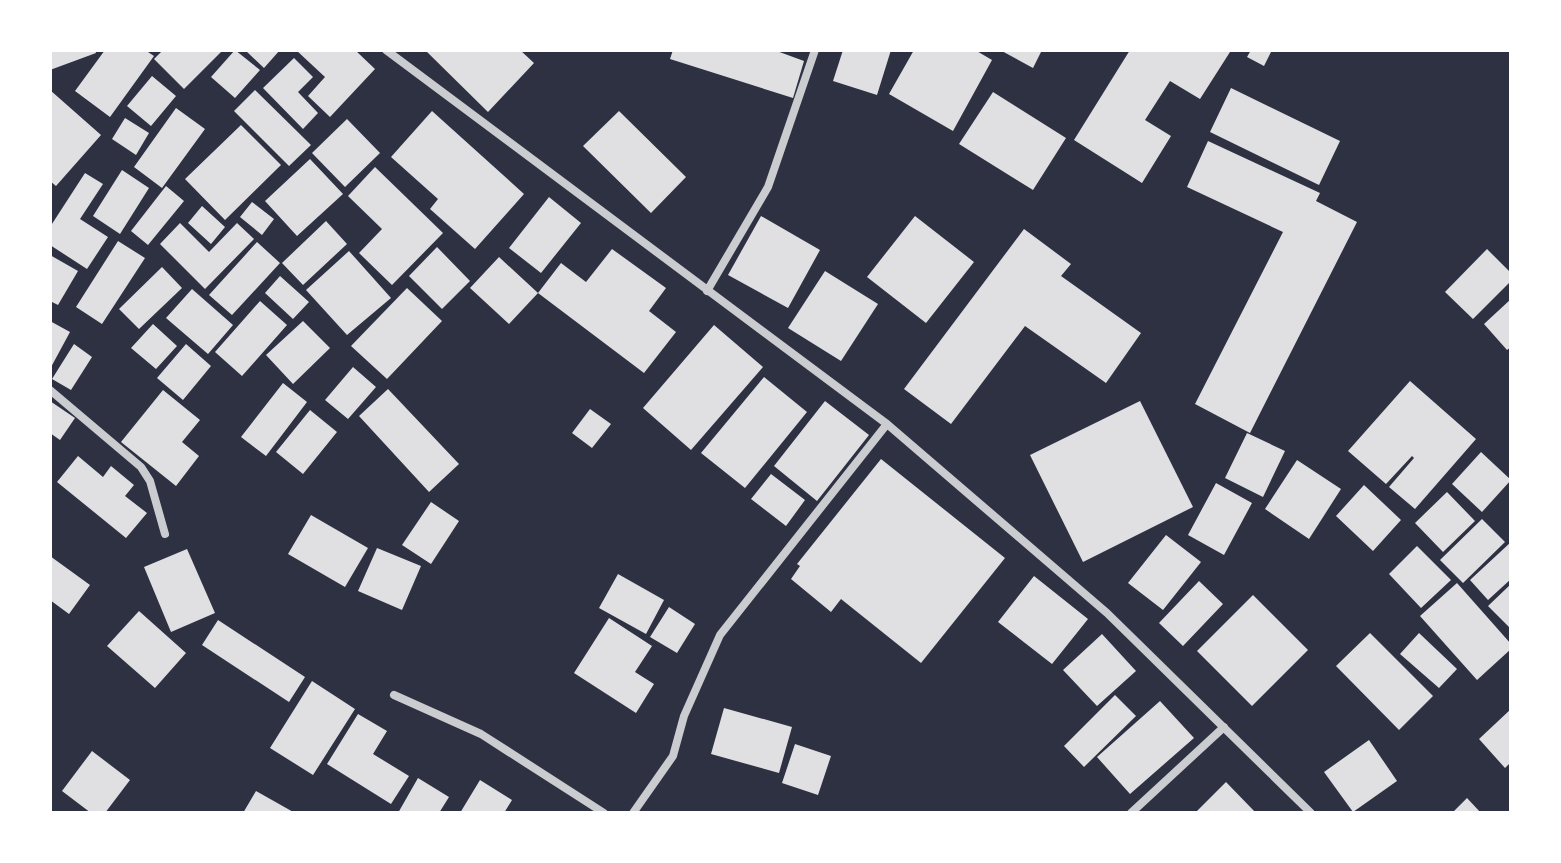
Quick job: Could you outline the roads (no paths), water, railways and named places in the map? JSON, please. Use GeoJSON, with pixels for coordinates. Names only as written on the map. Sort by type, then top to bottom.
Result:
{"type":"FeatureCollection","features":[{"type":"Feature","properties":{"kind":"street"},"geometry":{"type":"LineString","coordinates":[[386,50],[887,424],[1107,613],[1311,813]]}},
{"type":"Feature","properties":{"kind":"street"},"geometry":{"type":"LineString","coordinates":[[707,291],[768,187],[815,50]]}},
{"type":"Feature","properties":{"kind":"street"},"geometry":{"type":"LineString","coordinates":[[50,390],[141,467],[150,481],[165,534]]}},
{"type":"Feature","properties":{"kind":"street"},"geometry":{"type":"LineString","coordinates":[[633,813],[673,756],[684,716],[720,635],[887,424]]}},
{"type":"Feature","properties":{"kind":"street"},"geometry":{"type":"LineString","coordinates":[[394,695],[481,734],[604,813]]}},
{"type":"Feature","properties":{"kind":"street"},"geometry":{"type":"LineString","coordinates":[[1131,813],[1224,727]]}}]}
